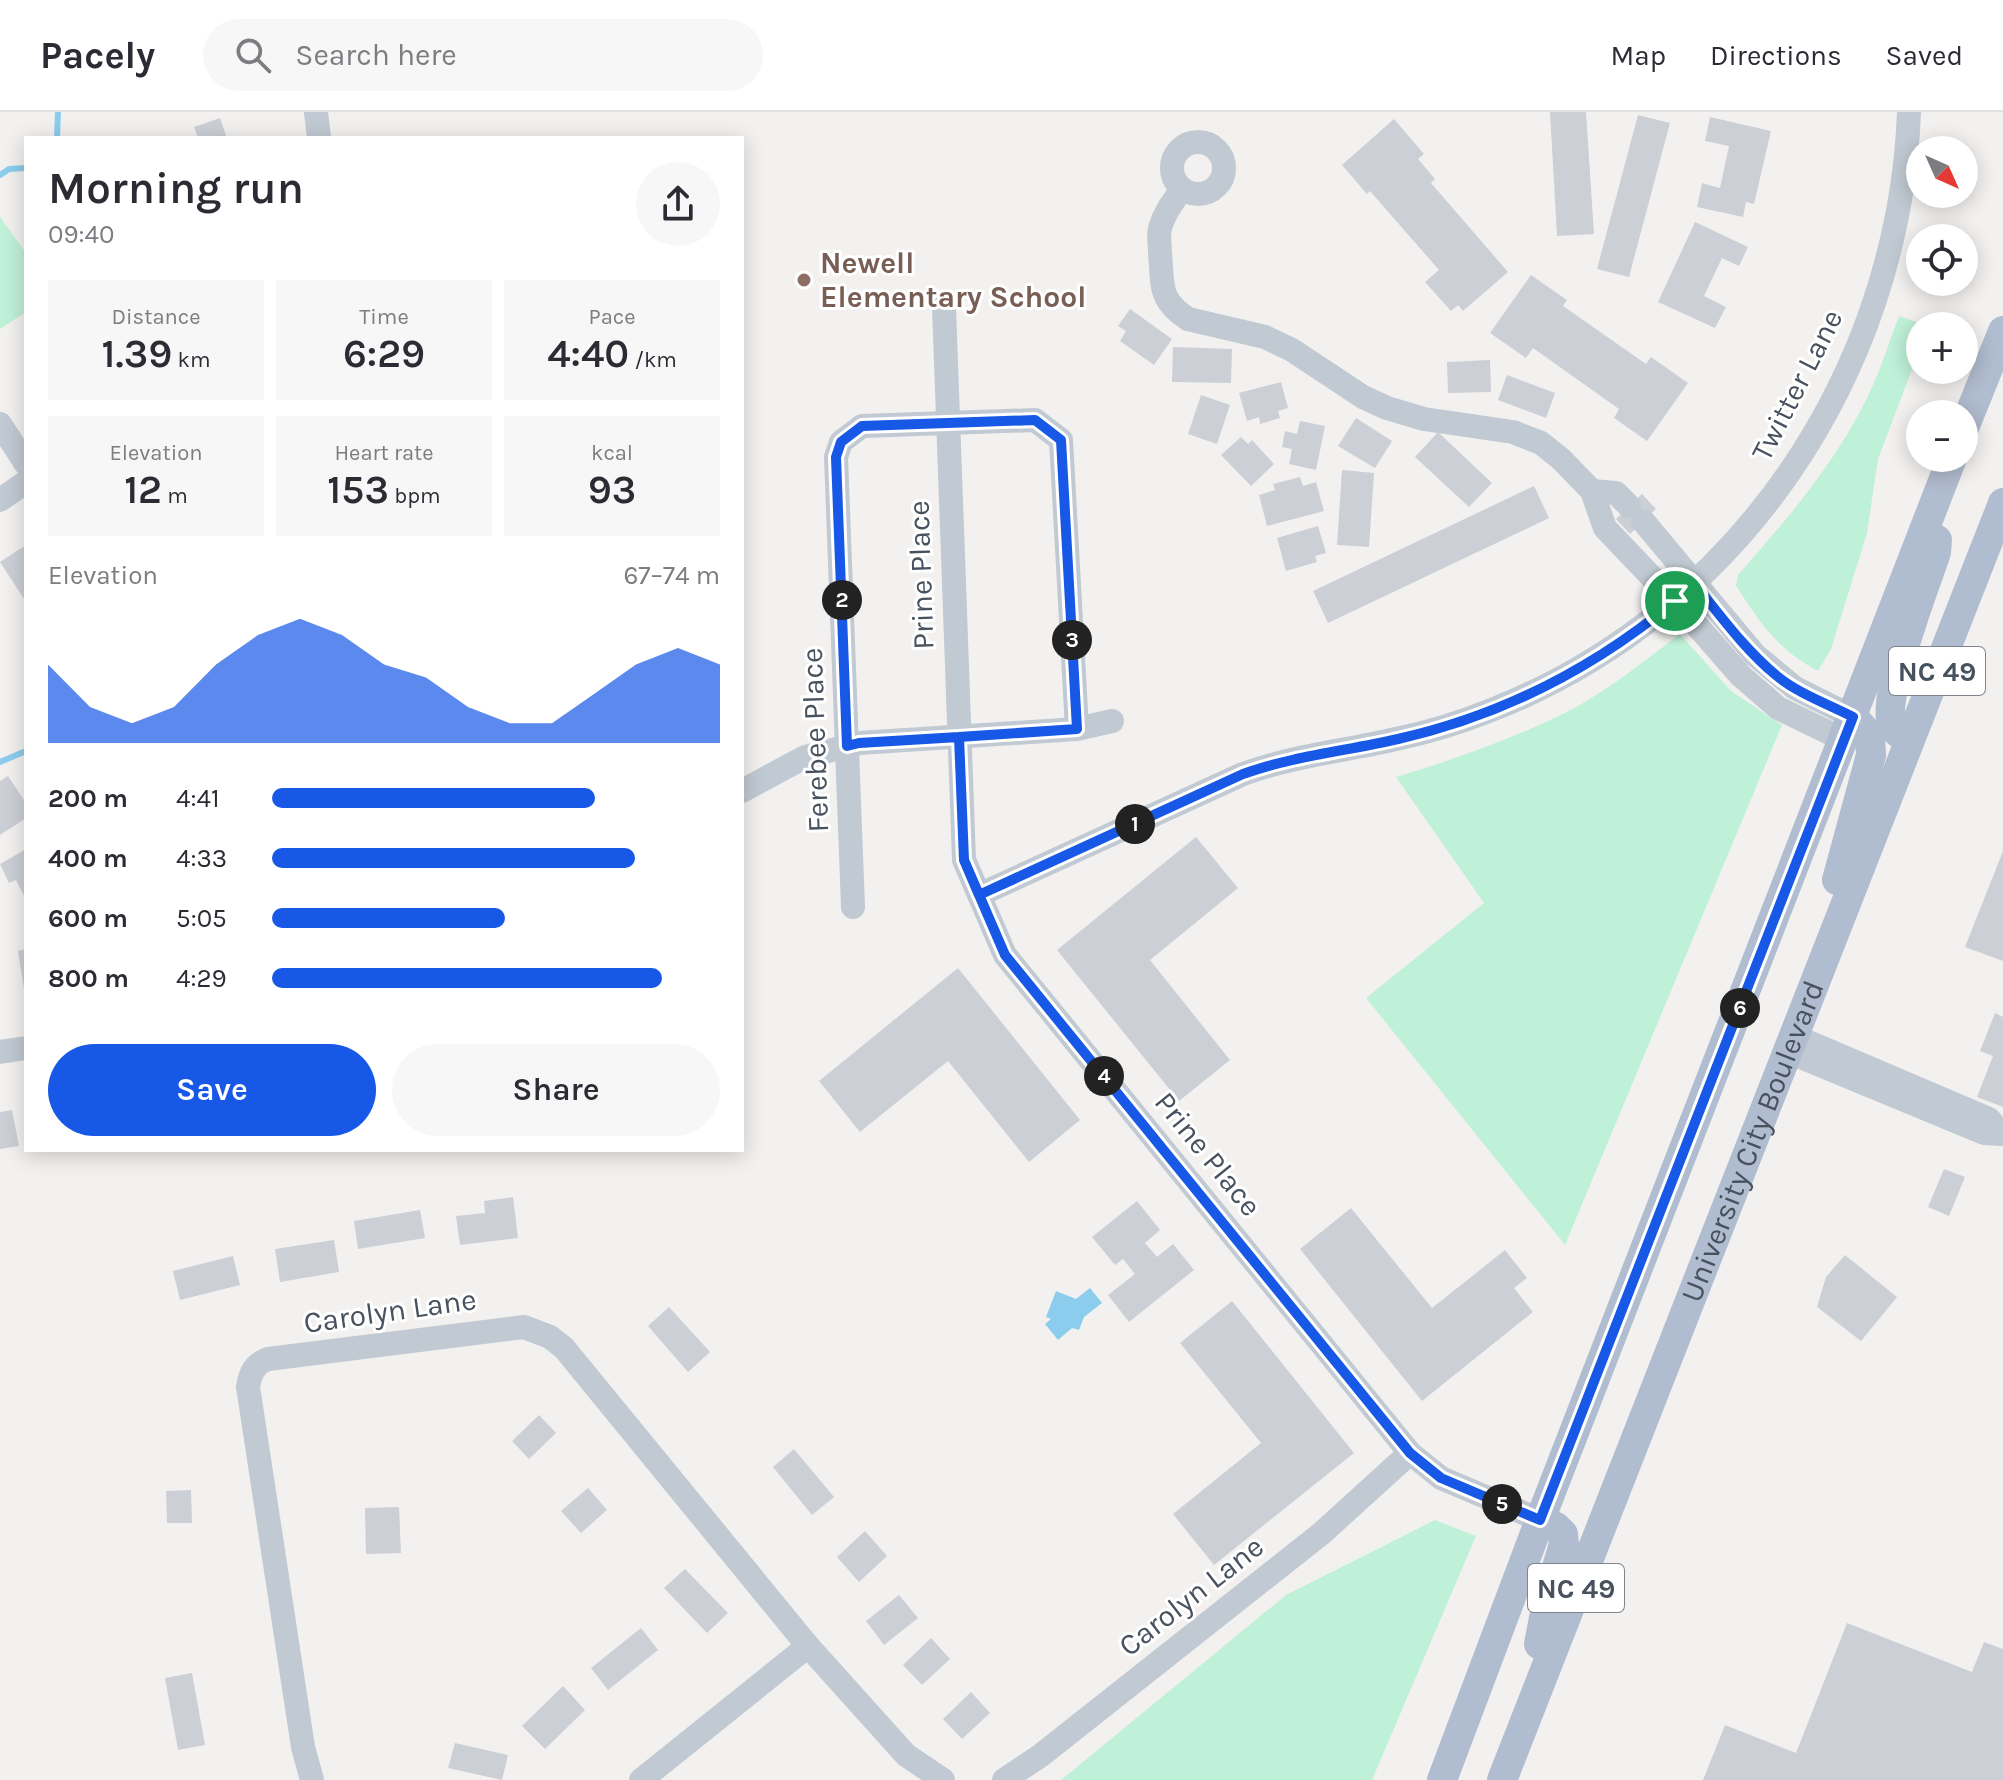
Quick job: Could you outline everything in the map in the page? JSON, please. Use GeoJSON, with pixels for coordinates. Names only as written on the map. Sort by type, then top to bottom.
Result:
{"type":"FeatureCollection","features":[{"type":"Feature","properties":{"kind":"main road"},"geometry":{"type":"LineString","coordinates":[[1975,400],[2003,331]]}},
{"type":"Feature","properties":{"kind":"main road","name":"University City Boulevard"},"geometry":{"type":"LineString","coordinates":[[1442,1780],[1947,472]]}},
{"type":"Feature","properties":{"kind":"main road"},"geometry":{"type":"LineString","coordinates":[[1909,741],[1892,727],[1889,711],[1896,676],[1936,552],[1938,494]]}},
{"type":"Feature","properties":{"kind":"main road","name":"University City Boulevard"},"geometry":{"type":"LineString","coordinates":[[1502,1780],[2003,503]]}},
{"type":"Feature","properties":{"kind":"main road"},"geometry":{"type":"LineString","coordinates":[[1819,971],[1832,900],[1871,755],[1870,736],[1849,729]]}},
{"type":"Feature","properties":{"kind":"main road"},"geometry":{"type":"LineString","coordinates":[[1525,1720],[1548,1597],[1564,1544],[1563,1534],[1540,1520]]}},
{"type":"Feature","properties":{"kind":"street"},"geometry":{"type":"LineString","coordinates":[[316,112],[319,136]]}},
{"type":"Feature","properties":{"kind":"street","name":"Twitter Lane"},"geometry":{"type":"LineString","coordinates":[[979,895],[1243,774],[1279,761],[1444,727],[1538,691],[1621,642],[1675,601],[1722,558],[1779,490],[1812,437],[1851,363],[1892,238],[1907,148],[1909,112]]}},
{"type":"Feature","properties":{"kind":"street"},"geometry":{"type":"LineString","coordinates":[[1182,189],[1166,211],[1158,232],[1160,284],[1168,303],[1178,313],[1188,319],[1265,337],[1292,350],[1363,397],[1387,408],[1424,419],[1513,432],[1541,443],[1592,491],[1605,528],[1741,676],[1778,708],[1849,729]]}},
{"type":"Feature","properties":{"kind":"street","name":"Prine Place"},"geometry":{"type":"LineString","coordinates":[[944,307],[964,860],[1005,955],[1410,1453],[1441,1478],[1540,1520]]}},
{"type":"Feature","properties":{"kind":"street","name":"Ferebee Place"},"geometry":{"type":"LineString","coordinates":[[853,907],[836,457],[841,442],[862,426],[1035,420],[1061,440],[1077,729]]}},
{"type":"Feature","properties":{"kind":"street"},"geometry":{"type":"LineString","coordinates":[[0,424],[24,461]]}},
{"type":"Feature","properties":{"kind":"street"},"geometry":{"type":"LineString","coordinates":[[0,500],[24,483]]}},
{"type":"Feature","properties":{"kind":"street"},"geometry":{"type":"LineString","coordinates":[[1592,491],[1616,493],[1755,655],[1849,729]]}},
{"type":"Feature","properties":{"kind":"street"},"geometry":{"type":"LineString","coordinates":[[744,790],[805,757],[859,743],[1077,729],[1112,721]]}},
{"type":"Feature","properties":{"kind":"street"},"geometry":{"type":"LineString","coordinates":[[1789,1043],[1984,1133],[2002,1134]]}},
{"type":"Feature","properties":{"kind":"street"},"geometry":{"type":"LineString","coordinates":[[0,1052],[24,1048]]}},
{"type":"Feature","properties":{"kind":"street","name":"Carolyn Lane"},"geometry":{"type":"LineString","coordinates":[[312,1780],[303,1747],[248,1387],[253,1369],[268,1359],[509,1327],[531,1328],[564,1348],[808,1646],[906,1755],[943,1780]]}},
{"type":"Feature","properties":{"kind":"street","name":"Carolyn Lane"},"geometry":{"type":"LineString","coordinates":[[1004,1780],[1040,1756],[1310,1543],[1410,1453]]}},
{"type":"Feature","properties":{"kind":"street"},"geometry":{"type":"LineString","coordinates":[[641,1780],[808,1646]]}},
{"type":"Feature","properties":{"kind":"green space"},"geometry":{"type":"Polygon","coordinates":[[[0,217],[24,250],[24,313],[0,329],[0,217]]]}},
{"type":"Feature","properties":{"kind":"green space"},"geometry":{"type":"Polygon","coordinates":[[[1899,316],[1906,318],[1906,384],[1878,459],[1867,533],[1831,649],[1818,671],[1791,653],[1771,634],[1736,586],[1738,575],[1830,461],[1860,411],[1899,316]]]}},
{"type":"Feature","properties":{"kind":"green space"},"geometry":{"type":"Polygon","coordinates":[[[1680,634],[1731,691],[1782,725],[1565,1245],[1366,998],[1484,903],[1396,777],[1481,749],[1579,706],[1680,634]]]}},
{"type":"Feature","properties":{"kind":"green space"},"geometry":{"type":"Polygon","coordinates":[[[1435,1520],[1476,1536],[1372,1780],[1061,1780],[1286,1595],[1435,1520]]]}},
{"type":"Feature","properties":{"kind":"water"},"geometry":{"type":"Polygon","coordinates":[[[1090,1288],[1102,1303],[1084,1317],[1079,1330],[1072,1328],[1058,1340],[1045,1324],[1051,1319],[1046,1317],[1056,1291],[1076,1299],[1090,1288]]]}},
{"type":"Feature","properties":{"kind":"building"},"geometry":{"type":"Polygon","coordinates":[[[1550,112],[1586,112],[1594,234],[1557,236],[1550,112]]]}},
{"type":"Feature","properties":{"kind":"building"},"geometry":{"type":"Polygon","coordinates":[[[1638,115],[1670,123],[1629,277],[1597,269],[1638,115]]]}},
{"type":"Feature","properties":{"kind":"building"},"geometry":{"type":"Polygon","coordinates":[[[1710,117],[1771,131],[1754,204],[1746,202],[1743,217],[1697,207],[1702,183],[1720,188],[1729,146],[1705,141],[1710,117]]]}},
{"type":"Feature","properties":{"kind":"building"},"geometry":{"type":"Polygon","coordinates":[[[220,118],[226,136],[197,136],[194,127],[220,118]]]}},
{"type":"Feature","properties":{"kind":"building"},"geometry":{"type":"Polygon","coordinates":[[[1394,119],[1424,154],[1418,159],[1435,179],[1431,183],[1508,272],[1463,311],[1458,305],[1451,311],[1425,282],[1439,270],[1370,191],[1367,194],[1342,165],[1394,119]]]}},
{"type":"Feature","properties":{"kind":"building"},"geometry":{"type":"Polygon","coordinates":[[[1695,222],[1748,247],[1739,266],[1722,258],[1704,296],[1726,307],[1715,328],[1658,302],[1695,222]]]}},
{"type":"Feature","properties":{"kind":"building"},"geometry":{"type":"Polygon","coordinates":[[[1531,275],[1567,300],[1563,306],[1646,364],[1651,357],[1688,383],[1647,441],[1614,418],[1619,409],[1533,348],[1526,358],[1490,333],[1531,275]]]}},
{"type":"Feature","properties":{"kind":"building"},"geometry":{"type":"Polygon","coordinates":[[[1130,309],[1172,339],[1154,365],[1120,341],[1126,331],[1118,326],[1130,309]]]}},
{"type":"Feature","properties":{"kind":"building"},"geometry":{"type":"Polygon","coordinates":[[[1173,347],[1232,349],[1231,383],[1172,382],[1173,347]]]}},
{"type":"Feature","properties":{"kind":"building"},"geometry":{"type":"Polygon","coordinates":[[[1490,360],[1491,392],[1448,393],[1447,362],[1490,360]]]}},
{"type":"Feature","properties":{"kind":"building"},"geometry":{"type":"Polygon","coordinates":[[[1507,375],[1555,393],[1546,418],[1498,400],[1507,375]]]}},
{"type":"Feature","properties":{"kind":"building"},"geometry":{"type":"Polygon","coordinates":[[[1281,382],[1288,408],[1278,411],[1280,418],[1260,424],[1259,417],[1247,421],[1239,393],[1281,382]]]}},
{"type":"Feature","properties":{"kind":"building"},"geometry":{"type":"Polygon","coordinates":[[[1201,395],[1230,405],[1217,444],[1188,434],[1201,395]]]}},
{"type":"Feature","properties":{"kind":"building"},"geometry":{"type":"Polygon","coordinates":[[[1356,418],[1392,441],[1375,468],[1338,446],[1356,418]]]}},
{"type":"Feature","properties":{"kind":"building"},"geometry":{"type":"Polygon","coordinates":[[[1300,421],[1325,426],[1316,470],[1289,464],[1292,449],[1282,447],[1285,431],[1297,434],[1300,421]]]}},
{"type":"Feature","properties":{"kind":"building"},"geometry":{"type":"Polygon","coordinates":[[[1438,432],[1492,483],[1469,507],[1415,457],[1438,432]]]}},
{"type":"Feature","properties":{"kind":"building"},"geometry":{"type":"Polygon","coordinates":[[[1241,437],[1248,444],[1252,440],[1274,464],[1251,486],[1221,455],[1241,437]]]}},
{"type":"Feature","properties":{"kind":"building"},"geometry":{"type":"Polygon","coordinates":[[[1342,470],[1374,473],[1369,547],[1337,545],[1342,470]]]}},
{"type":"Feature","properties":{"kind":"building"},"geometry":{"type":"Polygon","coordinates":[[[1300,477],[1303,486],[1316,482],[1324,511],[1267,526],[1259,495],[1275,490],[1273,484],[1300,477]]]}},
{"type":"Feature","properties":{"kind":"building"},"geometry":{"type":"Polygon","coordinates":[[[1534,486],[1549,518],[1328,623],[1313,591],[1534,486]]]}},
{"type":"Feature","properties":{"kind":"building"},"geometry":{"type":"Polygon","coordinates":[[[1642,494],[1656,509],[1630,534],[1616,519],[1642,494]]]}},
{"type":"Feature","properties":{"kind":"building"},"geometry":{"type":"Polygon","coordinates":[[[1318,526],[1326,553],[1315,556],[1317,562],[1286,571],[1277,538],[1318,526]]]}},
{"type":"Feature","properties":{"kind":"building"},"geometry":{"type":"Polygon","coordinates":[[[24,546],[24,599],[0,562],[24,546]]]}},
{"type":"Feature","properties":{"kind":"building"},"geometry":{"type":"Polygon","coordinates":[[[8,776],[24,800],[24,819],[0,835],[0,781],[8,776]]]}},
{"type":"Feature","properties":{"kind":"building"},"geometry":{"type":"Polygon","coordinates":[[[1196,837],[1238,888],[1150,960],[1230,1060],[1179,1101],[1057,950],[1196,837]]]}},
{"type":"Feature","properties":{"kind":"building"},"geometry":{"type":"Polygon","coordinates":[[[24,850],[24,896],[16,880],[9,883],[0,864],[24,850]]]}},
{"type":"Feature","properties":{"kind":"building"},"geometry":{"type":"Polygon","coordinates":[[[2003,851],[2003,961],[1965,947],[2003,851]]]}},
{"type":"Feature","properties":{"kind":"building"},"geometry":{"type":"Polygon","coordinates":[[[24,950],[24,989],[18,951],[24,950]]]}},
{"type":"Feature","properties":{"kind":"building"},"geometry":{"type":"Polygon","coordinates":[[[958,968],[1080,1120],[1029,1162],[948,1061],[860,1132],[819,1081],[958,968]]]}},
{"type":"Feature","properties":{"kind":"building"},"geometry":{"type":"Polygon","coordinates":[[[1995,1013],[2003,1017],[2003,1107],[1977,1097],[1993,1056],[1980,1051],[1995,1013]]]}},
{"type":"Feature","properties":{"kind":"building"},"geometry":{"type":"Polygon","coordinates":[[[12,1110],[19,1146],[0,1149],[0,1112],[12,1110]]]}},
{"type":"Feature","properties":{"kind":"building"},"geometry":{"type":"Polygon","coordinates":[[[1944,1169],[1965,1177],[1949,1216],[1928,1207],[1944,1169]]]}},
{"type":"Feature","properties":{"kind":"building"},"geometry":{"type":"Polygon","coordinates":[[[513,1197],[518,1238],[460,1245],[456,1216],[485,1213],[484,1201],[513,1197]]]}},
{"type":"Feature","properties":{"kind":"building"},"geometry":{"type":"Polygon","coordinates":[[[1137,1201],[1160,1230],[1145,1243],[1157,1257],[1173,1244],[1194,1270],[1129,1322],[1108,1295],[1135,1274],[1123,1259],[1115,1265],[1092,1237],[1137,1201]]]}},
{"type":"Feature","properties":{"kind":"building"},"geometry":{"type":"Polygon","coordinates":[[[1351,1208],[1432,1308],[1505,1250],[1527,1278],[1514,1288],[1533,1312],[1422,1401],[1300,1249],[1351,1208]]]}},
{"type":"Feature","properties":{"kind":"building"},"geometry":{"type":"Polygon","coordinates":[[[420,1210],[425,1238],[358,1249],[354,1221],[420,1210]]]}},
{"type":"Feature","properties":{"kind":"building"},"geometry":{"type":"Polygon","coordinates":[[[334,1240],[339,1272],[280,1282],[275,1249],[334,1240]]]}},
{"type":"Feature","properties":{"kind":"building"},"geometry":{"type":"Polygon","coordinates":[[[1845,1255],[1897,1297],[1861,1341],[1817,1307],[1826,1277],[1845,1255]]]}},
{"type":"Feature","properties":{"kind":"building"},"geometry":{"type":"Polygon","coordinates":[[[233,1256],[240,1285],[180,1300],[173,1271],[233,1256]]]}},
{"type":"Feature","properties":{"kind":"building"},"geometry":{"type":"Polygon","coordinates":[[[1232,1301],[1354,1453],[1214,1565],[1173,1514],[1261,1443],[1180,1343],[1232,1301]]]}},
{"type":"Feature","properties":{"kind":"building"},"geometry":{"type":"Polygon","coordinates":[[[669,1307],[710,1352],[688,1372],[648,1326],[669,1307]]]}},
{"type":"Feature","properties":{"kind":"building"},"geometry":{"type":"Polygon","coordinates":[[[539,1415],[556,1433],[529,1459],[512,1441],[539,1415]]]}},
{"type":"Feature","properties":{"kind":"building"},"geometry":{"type":"Polygon","coordinates":[[[794,1449],[834,1497],[812,1515],[773,1467],[794,1449]]]}},
{"type":"Feature","properties":{"kind":"building"},"geometry":{"type":"Polygon","coordinates":[[[588,1488],[607,1510],[581,1533],[561,1511],[588,1488]]]}},
{"type":"Feature","properties":{"kind":"building"},"geometry":{"type":"Polygon","coordinates":[[[191,1490],[192,1523],[167,1523],[166,1491],[191,1490]]]}},
{"type":"Feature","properties":{"kind":"building"},"geometry":{"type":"Polygon","coordinates":[[[399,1507],[401,1553],[366,1554],[365,1508],[399,1507]]]}},
{"type":"Feature","properties":{"kind":"building"},"geometry":{"type":"Polygon","coordinates":[[[865,1531],[887,1556],[859,1582],[837,1557],[865,1531]]]}},
{"type":"Feature","properties":{"kind":"building"},"geometry":{"type":"Polygon","coordinates":[[[685,1569],[728,1613],[707,1633],[664,1588],[685,1569]]]}},
{"type":"Feature","properties":{"kind":"building"},"geometry":{"type":"Polygon","coordinates":[[[899,1595],[918,1618],[884,1645],[866,1621],[899,1595]]]}},
{"type":"Feature","properties":{"kind":"building"},"geometry":{"type":"Polygon","coordinates":[[[1847,1623],[1972,1672],[1984,1642],[2003,1649],[2003,1780],[1703,1780],[1725,1725],[1796,1753],[1847,1623]]]}},
{"type":"Feature","properties":{"kind":"building"},"geometry":{"type":"Polygon","coordinates":[[[641,1628],[658,1650],[608,1690],[591,1668],[641,1628]]]}},
{"type":"Feature","properties":{"kind":"building"},"geometry":{"type":"Polygon","coordinates":[[[931,1638],[950,1659],[922,1685],[903,1665],[931,1638]]]}},
{"type":"Feature","properties":{"kind":"building"},"geometry":{"type":"Polygon","coordinates":[[[192,1673],[205,1745],[178,1750],[165,1678],[192,1673]]]}},
{"type":"Feature","properties":{"kind":"building"},"geometry":{"type":"Polygon","coordinates":[[[563,1686],[585,1710],[545,1749],[522,1726],[563,1686]]]}},
{"type":"Feature","properties":{"kind":"building"},"geometry":{"type":"Polygon","coordinates":[[[971,1692],[990,1713],[962,1739],[943,1719],[971,1692]]]}},
{"type":"Feature","properties":{"kind":"building"},"geometry":{"type":"Polygon","coordinates":[[[455,1743],[508,1755],[502,1780],[448,1768],[455,1743]]]}},
{"type":"Feature","properties":{"kind":"waterway"},"geometry":{"type":"LineString","coordinates":[[57,136],[58,112]]}},
{"type":"Feature","properties":{"kind":"waterway"},"geometry":{"type":"LineString","coordinates":[[0,175],[9,169],[24,168]]}},
{"type":"Feature","properties":{"kind":"waterway"},"geometry":{"type":"LineString","coordinates":[[0,762],[24,752]]}},
{"type":"Feature","properties":{"kind":"place","name":"Newell Elementary School"},"geometry":{"type":"Point","coordinates":[804,280]}},
{"type":"Feature","properties":{"kind":"route"},"geometry":{"type":"LineString","coordinates":[[1675,601],[1621,642],[1538,691],[1444,727],[1279,761],[1243,774],[979,895],[964,860],[959,737],[847,746],[836,457],[841,442],[862,426],[1035,420],[1061,440],[1077,729],[959,737],[962,798],[964,860],[979,895],[1005,955],[1410,1453],[1441,1478],[1540,1520],[1853,717],[1778,676],[1755,655],[1694,583],[1675,601]]}}]}
